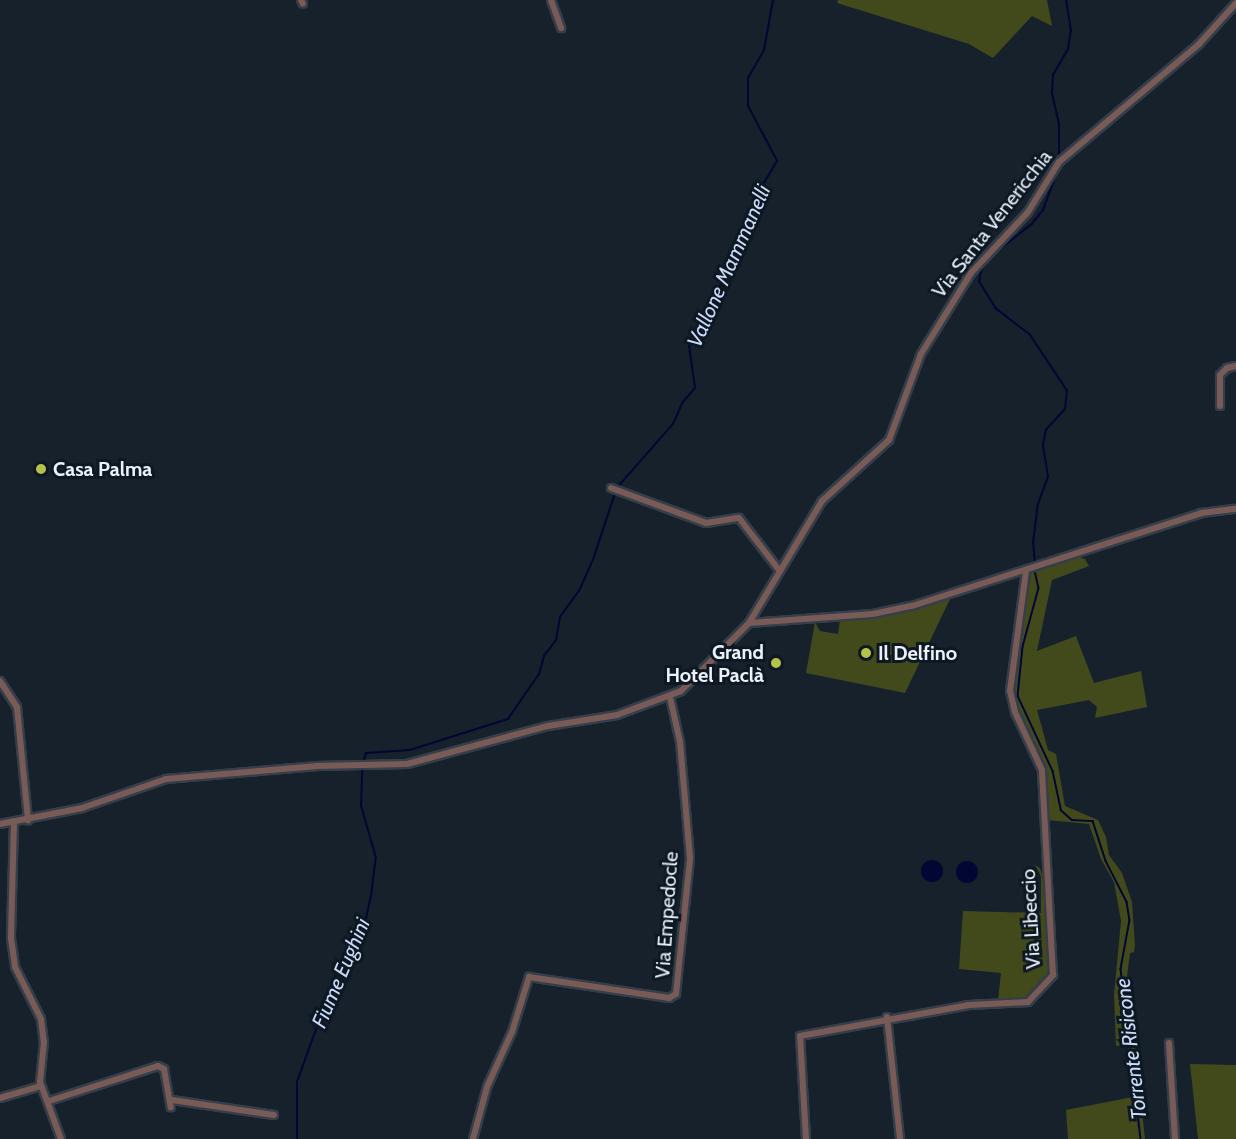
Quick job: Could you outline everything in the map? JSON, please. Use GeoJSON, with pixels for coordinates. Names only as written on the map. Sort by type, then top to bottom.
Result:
{"type":"FeatureCollection","features":[{"type":"Feature","properties":{"kind":"street"},"geometry":{"type":"LineString","coordinates":[[551,0],[561,28]]}},
{"type":"Feature","properties":{"kind":"street","name":"Via Santa Venericchia"},"geometry":{"type":"LineString","coordinates":[[0,824],[82,808],[166,779],[360,765],[407,764],[548,726],[617,715],[670,697],[700,675],[749,623],[822,501],[889,440],[907,387],[933,330],[978,264],[1028,212],[1055,166],[1199,44],[1236,3]]}},
{"type":"Feature","properties":{"kind":"street"},"geometry":{"type":"LineString","coordinates":[[1220,406],[1220,375],[1227,368],[1236,366]]}},
{"type":"Feature","properties":{"kind":"street"},"geometry":{"type":"LineString","coordinates":[[611,488],[706,523],[739,518],[779,570]]}},
{"type":"Feature","properties":{"kind":"street"},"geometry":{"type":"LineString","coordinates":[[749,623],[873,614],[927,602],[1201,513],[1236,509]]}},
{"type":"Feature","properties":{"kind":"street","name":"Via Libeccio"},"geometry":{"type":"LineString","coordinates":[[806,1139],[798,1039],[803,1034],[887,1017],[969,1005],[1028,1002],[1053,975],[1042,770],[1015,712],[1010,691],[1026,570]]}},
{"type":"Feature","properties":{"kind":"street"},"geometry":{"type":"LineString","coordinates":[[0,681],[17,707],[28,820]]}},
{"type":"Feature","properties":{"kind":"street","name":"Via Empedocle"},"geometry":{"type":"LineString","coordinates":[[473,1139],[487,1088],[512,1032],[529,977],[669,998],[676,994],[690,858],[680,742],[670,697]]}},
{"type":"Feature","properties":{"kind":"street"},"geometry":{"type":"LineString","coordinates":[[14,822],[11,938],[15,967],[42,1025],[41,1086],[49,1101],[61,1139]]}},
{"type":"Feature","properties":{"kind":"street"},"geometry":{"type":"LineString","coordinates":[[887,1017],[900,1139]]}},
{"type":"Feature","properties":{"kind":"street"},"geometry":{"type":"LineString","coordinates":[[1169,1043],[1175,1139]]}},
{"type":"Feature","properties":{"kind":"street"},"geometry":{"type":"LineString","coordinates":[[49,1101],[158,1066],[164,1069],[171,1104],[274,1115]]}},
{"type":"Feature","properties":{"kind":"street"},"geometry":{"type":"LineString","coordinates":[[0,1098],[41,1086]]}},
{"type":"Feature","properties":{"kind":"green space"},"geometry":{"type":"Polygon","coordinates":[[[838,0],[1047,0],[1052,26],[1032,16],[993,58],[969,44],[837,3],[838,0]]]}},
{"type":"Feature","properties":{"kind":"green space"},"geometry":{"type":"Polygon","coordinates":[[[1078,557],[1085,559],[1089,566],[1052,580],[1037,651],[1076,636],[1094,683],[1141,671],[1147,707],[1095,718],[1097,707],[1089,700],[1037,710],[1048,750],[1056,754],[1065,806],[1098,820],[1106,837],[1109,855],[1122,873],[1132,902],[1135,946],[1134,952],[1130,953],[1127,976],[1145,1139],[1068,1139],[1066,1110],[1133,1097],[1126,1045],[1116,1046],[1114,995],[1121,921],[1114,882],[1101,859],[1089,824],[1047,820],[1042,762],[1013,693],[1030,573],[1078,557]]]}},
{"type":"Feature","properties":{"kind":"green space","name":"Il Delfino"},"geometry":{"type":"Polygon","coordinates":[[[950,599],[905,693],[806,673],[815,622],[820,631],[838,634],[840,620],[876,617],[950,599]]]}},
{"type":"Feature","properties":{"kind":"green space"},"geometry":{"type":"Polygon","coordinates":[[[1035,865],[1040,868],[1043,879],[1051,975],[1030,998],[998,1000],[1001,973],[959,969],[963,911],[1041,913],[1041,876],[1035,865]]]}},
{"type":"Feature","properties":{"kind":"green space"},"geometry":{"type":"Polygon","coordinates":[[[1190,1064],[1236,1065],[1236,1139],[1198,1139],[1190,1064]]]}},
{"type":"Feature","properties":{"kind":"water"},"geometry":{"type":"Polygon","coordinates":[[[932,860],[940,863],[943,871],[940,879],[932,882],[924,879],[921,871],[924,863],[932,860]]]}},
{"type":"Feature","properties":{"kind":"water"},"geometry":{"type":"Polygon","coordinates":[[[967,861],[975,864],[978,872],[975,880],[967,883],[959,880],[956,872],[959,864],[967,861]]]}},
{"type":"Feature","properties":{"kind":"waterway","name":"Vallone Mammanelli"},"geometry":{"type":"LineString","coordinates":[[616,489],[673,424],[683,402],[695,388],[689,346],[727,273],[754,200],[777,161],[748,106],[748,78],[764,50],[773,0]]}},
{"type":"Feature","properties":{"kind":"waterway","name":"Torrente Risicone"},"geometry":{"type":"LineString","coordinates":[[1059,159],[1059,124],[1052,93],[1053,75],[1068,49],[1071,31],[1066,0]]}},
{"type":"Feature","properties":{"kind":"waterway","name":"Torrente Risicone"},"geometry":{"type":"LineString","coordinates":[[1035,564],[1033,543],[1038,504],[1048,477],[1043,445],[1046,430],[1065,409],[1067,391],[1030,335],[996,309],[979,282],[981,271],[991,256],[1032,224],[1043,210],[1059,167]]}},
{"type":"Feature","properties":{"kind":"waterway","name":"Vallone Mammanelli"},"geometry":{"type":"LineString","coordinates":[[363,764],[366,753],[410,750],[508,719],[539,674],[544,656],[556,640],[560,617],[579,591],[594,557],[615,493]]}},
{"type":"Feature","properties":{"kind":"waterway","name":"Torrente Risicone"},"geometry":{"type":"LineString","coordinates":[[1035,571],[1039,588],[1023,647],[1018,696],[1053,771],[1061,810],[1072,820],[1093,821],[1106,861],[1127,902],[1130,920],[1121,969],[1141,1139]]}},
{"type":"Feature","properties":{"kind":"waterway","name":"Fiume Eughini"},"geometry":{"type":"LineString","coordinates":[[297,1139],[297,1082],[335,977],[363,933],[371,896],[376,858],[361,806],[362,768]]}},
{"type":"Feature","properties":{"kind":"place","name":"Casa Palma"},"geometry":{"type":"Point","coordinates":[41,469]}},
{"type":"Feature","properties":{"kind":"place","name":"Il Delfino"},"geometry":{"type":"Point","coordinates":[866,653]}},
{"type":"Feature","properties":{"kind":"place","name":"Grand Hotel Paclà"},"geometry":{"type":"Point","coordinates":[776,663]}}]}
